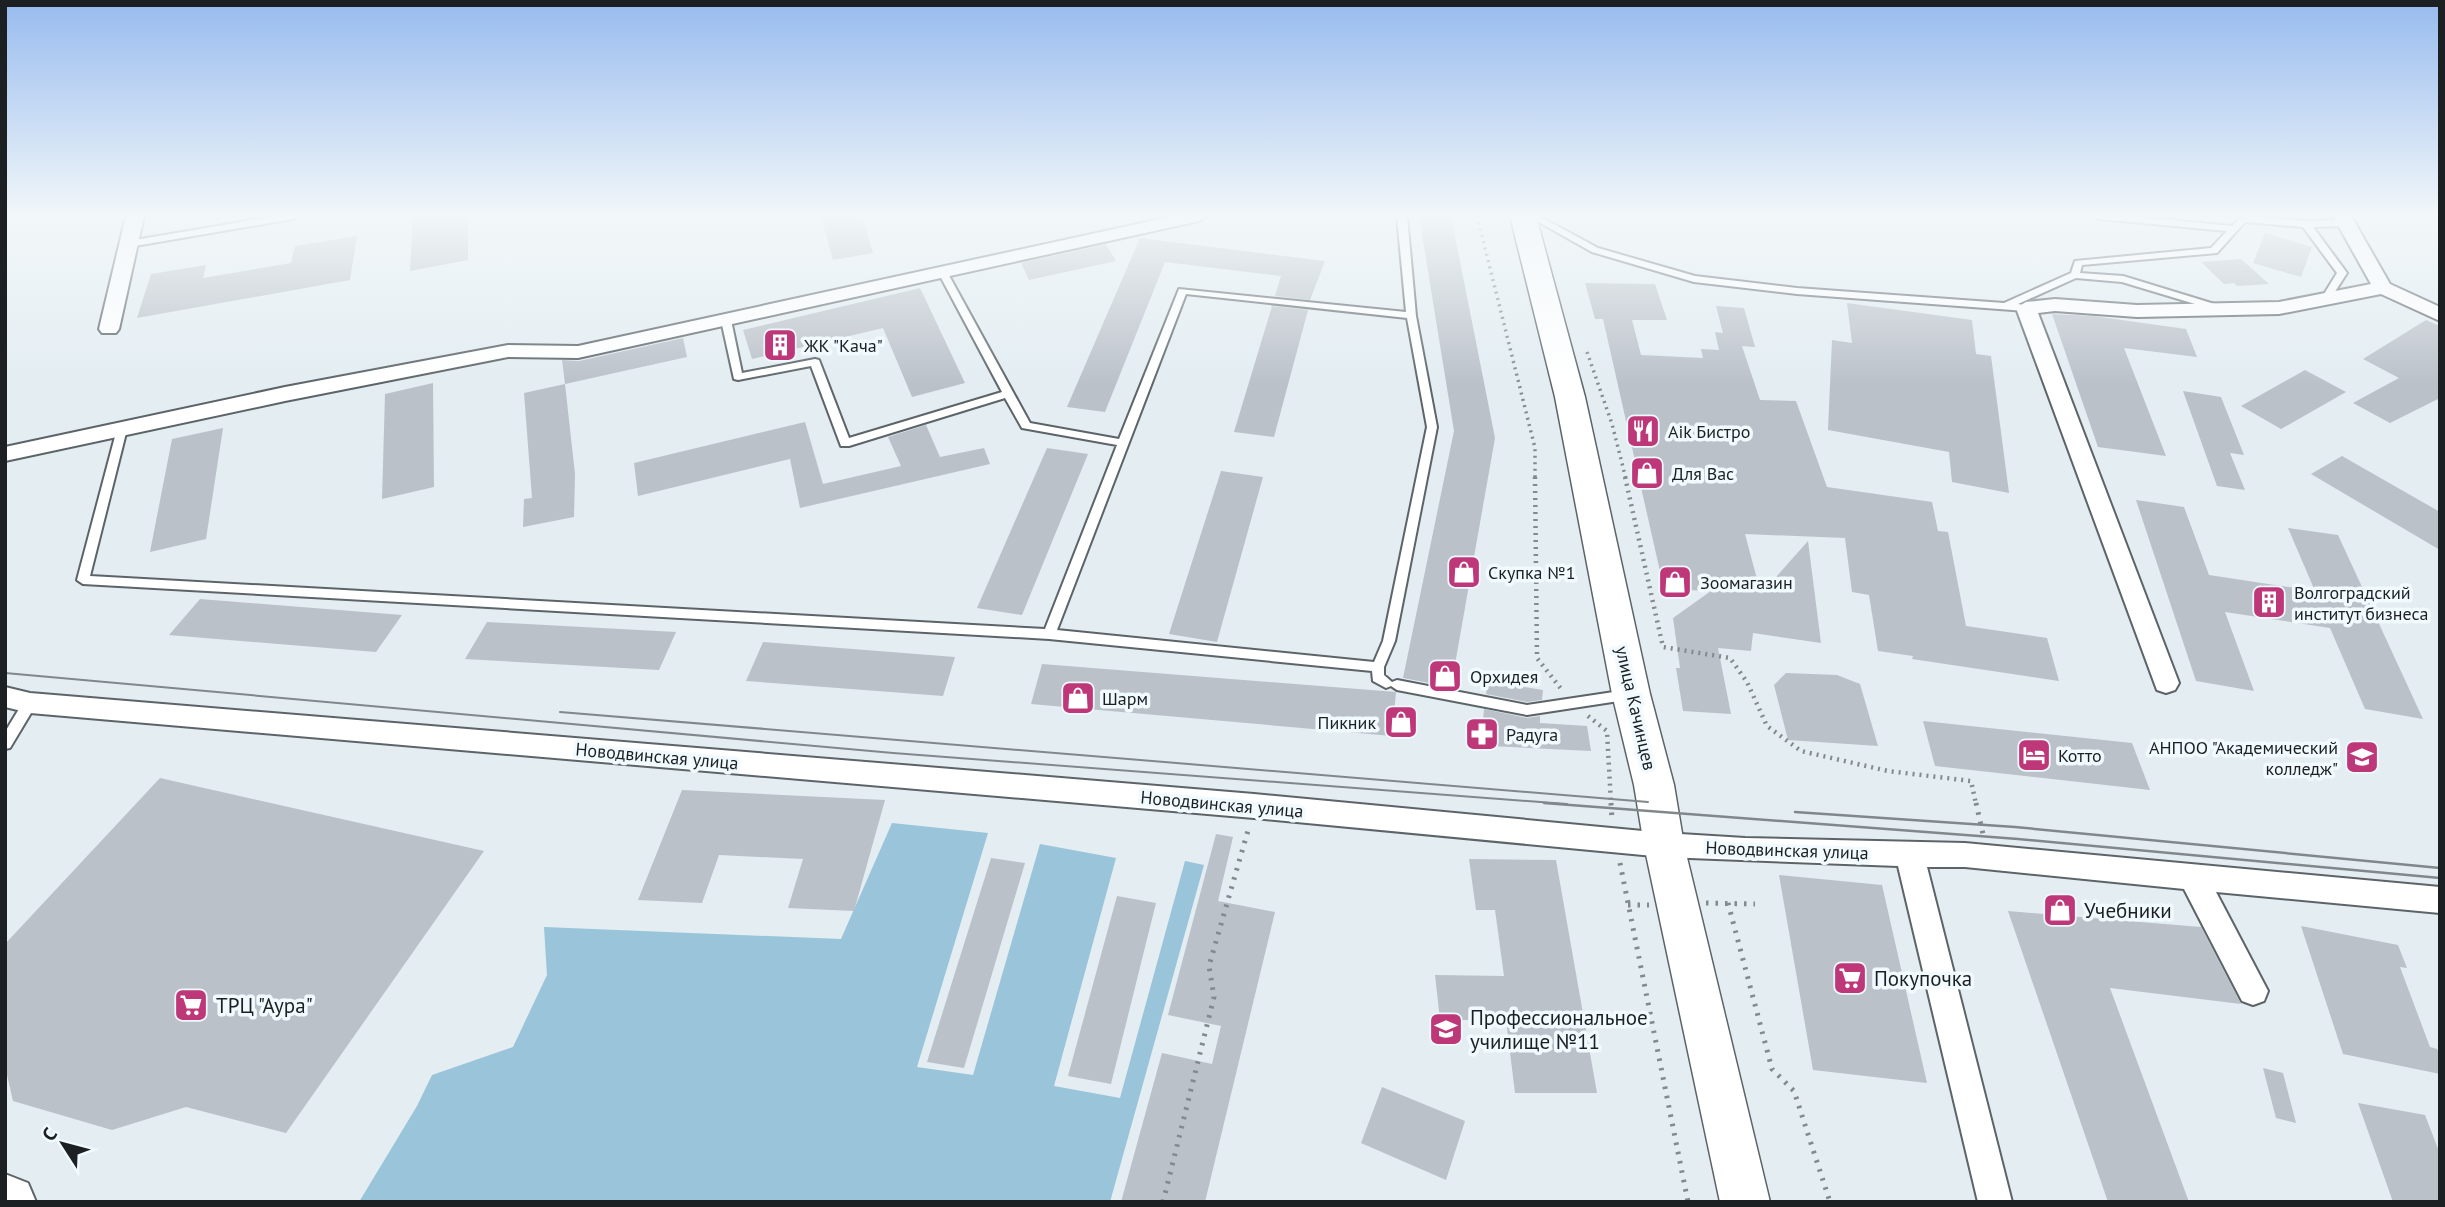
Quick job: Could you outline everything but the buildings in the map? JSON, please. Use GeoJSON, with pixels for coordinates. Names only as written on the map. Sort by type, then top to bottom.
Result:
{"type":"FeatureCollection","features":[{"type":"Feature","properties":{"kind":"main road","name":"улица Качинцев"},"geometry":{"type":"LineString","coordinates":[[1537,272],[1570,397],[1631,694],[1654,785],[1664,845],[1745,1202]]}},
{"type":"Feature","properties":{"kind":"street"},"geometry":{"type":"LineString","coordinates":[[109,329],[122,272]]}},
{"type":"Feature","properties":{"kind":"street"},"geometry":{"type":"LineString","coordinates":[[5,454],[508,351],[578,352],[942,272]]}},
{"type":"Feature","properties":{"kind":"street"},"geometry":{"type":"LineString","coordinates":[[2374,272],[2383,288],[2440,315]]}},
{"type":"Feature","properties":{"kind":"street"},"geometry":{"type":"LineString","coordinates":[[2166,683],[2026,308],[2055,305],[2137,311],[2279,309],[2383,288]]}},
{"type":"Feature","properties":{"kind":"street","name":"Новодвинская улица"},"geometry":{"type":"LineString","coordinates":[[18,700],[1255,806],[1664,845],[1990,858],[2193,877],[2437,906]]}},
{"type":"Feature","properties":{"kind":"street"},"geometry":{"type":"LineString","coordinates":[[1909,854],[1995,1202]]}},
{"type":"Feature","properties":{"kind":"street"},"geometry":{"type":"LineString","coordinates":[[2193,877],[2253,991]]}},
{"type":"Feature","properties":{"kind":"lane"},"geometry":{"type":"LineString","coordinates":[[943,272],[1026,426],[1123,443]]}},
{"type":"Feature","properties":{"kind":"lane"},"geometry":{"type":"LineString","coordinates":[[1407,272],[1410,316],[1432,427],[1389,641],[1378,667],[1378,677],[1391,684],[1527,710],[1631,694]]}},
{"type":"Feature","properties":{"kind":"lane"},"geometry":{"type":"LineString","coordinates":[[1671,272],[1694,279],[1797,291],[2026,308]]}},
{"type":"Feature","properties":{"kind":"lane"},"geometry":{"type":"LineString","coordinates":[[2326,299],[2342,272]]}},
{"type":"Feature","properties":{"kind":"lane"},"geometry":{"type":"LineString","coordinates":[[2002,307],[2075,275],[2123,279],[2225,310]]}},
{"type":"Feature","properties":{"kind":"lane"},"geometry":{"type":"LineString","coordinates":[[1049,634],[1182,291],[1410,316]]}},
{"type":"Feature","properties":{"kind":"lane"},"geometry":{"type":"LineString","coordinates":[[726,320],[738,377],[815,362],[845,443],[1008,394]]}},
{"type":"Feature","properties":{"kind":"lane"},"geometry":{"type":"LineString","coordinates":[[122,429],[83,580],[1049,634],[1378,667]]}},
{"type":"Feature","properties":{"kind":"lane"},"geometry":{"type":"LineString","coordinates":[[5,744],[18,700]]}},
{"type":"Feature","properties":{"kind":"path"},"geometry":{"type":"LineString","coordinates":[[1491,272],[1535,449],[1537,657],[1572,703],[1607,731],[1615,841],[1688,1202]]}},
{"type":"Feature","properties":{"kind":"path"},"geometry":{"type":"LineString","coordinates":[[1582,340],[1602,388],[1663,647],[1730,658],[1747,682],[1767,726],[1801,751],[1888,771],[1971,781],[1990,858]]}},
{"type":"Feature","properties":{"kind":"path"},"geometry":{"type":"LineString","coordinates":[[1163,1202],[1214,997],[1209,966],[1255,806]]}},
{"type":"Feature","properties":{"kind":"path"},"geometry":{"type":"LineString","coordinates":[[1728,904],[1772,1069],[1794,1091],[1830,1202]]}},
{"type":"Feature","properties":{"kind":"shaded area"},"geometry":{"type":"Polygon","coordinates":[[[892,823],[988,833],[917,1067],[973,1075],[1040,844],[1116,858],[1054,1086],[1120,1098],[1185,861],[1204,865],[1110,1202],[359,1202],[417,1106],[432,1075],[513,1047],[547,975],[544,927],[841,939],[892,823]]]}},
{"type":"Feature","properties":{"kind":"tram line"},"geometry":{"type":"LineString","coordinates":[[5,673],[893,753],[1567,804]]}},
{"type":"Feature","properties":{"kind":"tram line"},"geometry":{"type":"LineString","coordinates":[[560,712],[1648,802]]}},
{"type":"Feature","properties":{"kind":"tram line"},"geometry":{"type":"LineString","coordinates":[[1544,803],[2018,839],[2440,878]]}},
{"type":"Feature","properties":{"kind":"tram line"},"geometry":{"type":"LineString","coordinates":[[1795,812],[2015,827],[2440,868]]}},
{"type":"Feature","properties":{"kind":"place","name":"ЖК \"Кача\""},"geometry":{"type":"Point","coordinates":[780,345]}},
{"type":"Feature","properties":{"kind":"place","name":"Aik Бистро"},"geometry":{"type":"Point","coordinates":[1643,431]}},
{"type":"Feature","properties":{"kind":"place","name":"Для Вас"},"geometry":{"type":"Point","coordinates":[1647,473]}},
{"type":"Feature","properties":{"kind":"place","name":"Скупка №1"},"geometry":{"type":"Point","coordinates":[1464,572]}},
{"type":"Feature","properties":{"kind":"place","name":"Зоомагазин"},"geometry":{"type":"Point","coordinates":[1675,582]}},
{"type":"Feature","properties":{"kind":"place","name":"Волгоградский институт бизнеса"},"geometry":{"type":"Point","coordinates":[2269,602]}},
{"type":"Feature","properties":{"kind":"place","name":"Орхидея"},"geometry":{"type":"Point","coordinates":[1445,676]}},
{"type":"Feature","properties":{"kind":"place","name":"Шарм"},"geometry":{"type":"Point","coordinates":[1078,698]}},
{"type":"Feature","properties":{"kind":"place","name":"Пикник"},"geometry":{"type":"Point","coordinates":[1401,722]}},
{"type":"Feature","properties":{"kind":"place","name":"Радуга"},"geometry":{"type":"Point","coordinates":[1482,734]}},
{"type":"Feature","properties":{"kind":"place","name":"Котто"},"geometry":{"type":"Point","coordinates":[2034,755]}},
{"type":"Feature","properties":{"kind":"place","name":"АНПОО \"Академический колледж\""},"geometry":{"type":"Point","coordinates":[2362,757]}},
{"type":"Feature","properties":{"kind":"place","name":"Учебники"},"geometry":{"type":"Point","coordinates":[2060,910]}},
{"type":"Feature","properties":{"kind":"place","name":"Покупочка"},"geometry":{"type":"Point","coordinates":[1850,978]}},
{"type":"Feature","properties":{"kind":"place","name":"ТРЦ \"Аура\""},"geometry":{"type":"Point","coordinates":[191,1005]}},
{"type":"Feature","properties":{"kind":"place","name":"Профессиональное училище №11"},"geometry":{"type":"Point","coordinates":[1446,1029]}}]}
